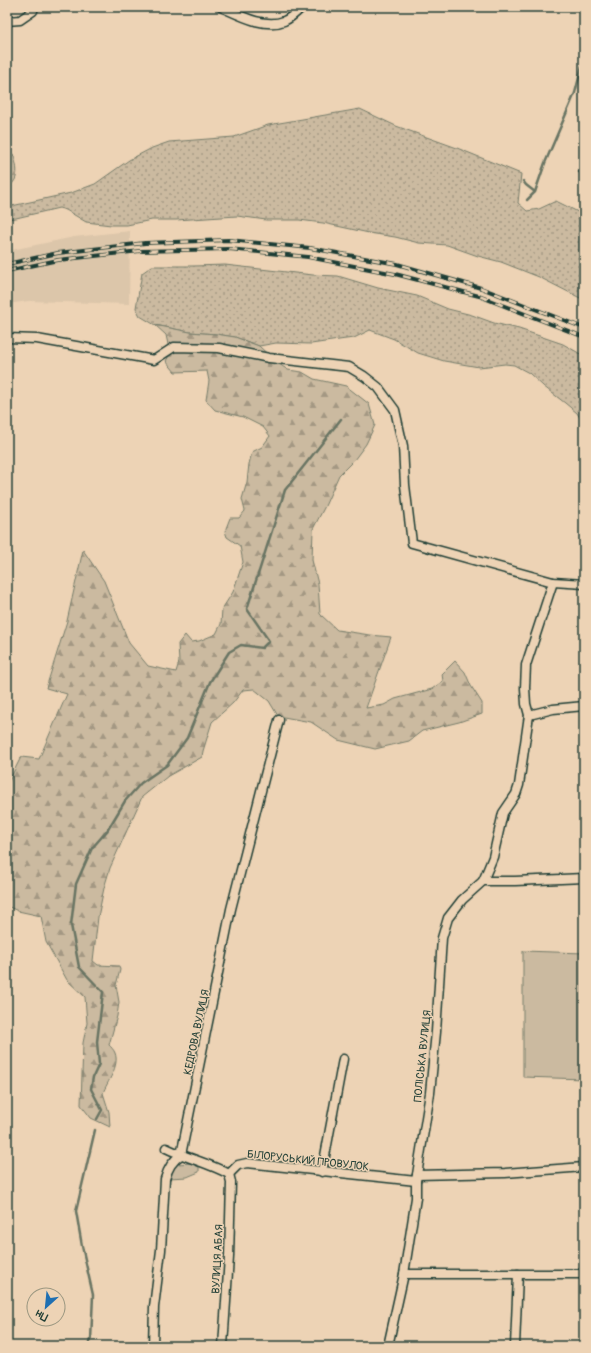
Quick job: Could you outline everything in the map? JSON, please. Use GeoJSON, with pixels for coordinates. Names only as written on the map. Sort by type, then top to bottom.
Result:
{"type":"FeatureCollection","features":[{"type":"Feature","properties":{"kind":"street"},"geometry":{"type":"LineString","coordinates":[[7,21],[20,20],[33,12],[34,7]]}},
{"type":"Feature","properties":{"kind":"street"},"geometry":{"type":"LineString","coordinates":[[222,7],[249,19],[273,23],[285,21],[302,7]]}},
{"type":"Feature","properties":{"kind":"street"},"geometry":{"type":"LineString","coordinates":[[7,338],[37,339],[154,360],[174,347],[219,348],[269,358],[348,367],[364,376],[378,387],[395,410],[403,446],[405,485],[412,543],[553,582],[584,584]]}},
{"type":"Feature","properties":{"kind":"street"},"geometry":{"type":"LineString","coordinates":[[553,582],[526,665],[525,688],[526,704],[529,715],[519,785],[516,794],[503,813],[493,857],[484,881],[584,878]]}},
{"type":"Feature","properties":{"kind":"street"},"geometry":{"type":"LineString","coordinates":[[529,715],[553,709],[584,706]]}},
{"type":"Feature","properties":{"kind":"street","name":"КЕДРОВА ВУЛИЦЯ"},"geometry":{"type":"LineString","coordinates":[[181,1156],[231,909],[279,720]]}},
{"type":"Feature","properties":{"kind":"street","name":"ПОЛІСЬКА ВУЛИЦЯ"},"geometry":{"type":"LineString","coordinates":[[388,1346],[404,1274],[416,1198],[416,1178],[436,1032],[442,938],[448,918],[462,900],[484,881]]}},
{"type":"Feature","properties":{"kind":"street"},"geometry":{"type":"LineString","coordinates":[[322,1172],[343,1059]]}},
{"type":"Feature","properties":{"kind":"street"},"geometry":{"type":"LineString","coordinates":[[166,1148],[181,1156],[217,1168],[229,1174]]}},
{"type":"Feature","properties":{"kind":"street"},"geometry":{"type":"LineString","coordinates":[[153,1346],[154,1307],[161,1250],[165,1179],[171,1164],[181,1156]]}},
{"type":"Feature","properties":{"kind":"street","name":"БІЛОРУСЬКИЙ ПРОВУЛОК"},"geometry":{"type":"LineString","coordinates":[[229,1174],[238,1166],[247,1163],[322,1172],[416,1178],[584,1167]]}},
{"type":"Feature","properties":{"kind":"street","name":"ВУЛИЦЯ АБАЯ"},"geometry":{"type":"LineString","coordinates":[[224,1346],[229,1257],[231,1182],[229,1174]]}},
{"type":"Feature","properties":{"kind":"street"},"geometry":{"type":"LineString","coordinates":[[404,1274],[584,1274]]}},
{"type":"Feature","properties":{"kind":"street"},"geometry":{"type":"LineString","coordinates":[[515,1346],[518,1274]]}},
{"type":"Feature","properties":{"kind":"shaded area"},"geometry":{"type":"Polygon","coordinates":[[[130,231],[129,304],[29,301],[7,304],[7,251],[74,237],[130,231]]]}},
{"type":"Feature","properties":{"kind":"green space"},"geometry":{"type":"Polygon","coordinates":[[[360,109],[396,126],[457,148],[521,174],[518,203],[527,211],[539,209],[556,201],[584,215],[584,300],[539,277],[501,262],[447,245],[419,243],[323,223],[299,220],[266,220],[237,216],[152,220],[127,225],[111,225],[86,222],[66,210],[59,208],[7,219],[7,207],[71,193],[95,184],[129,160],[152,148],[169,142],[234,137],[268,125],[360,109]]]}},
{"type":"Feature","properties":{"kind":"green space"},"geometry":{"type":"Polygon","coordinates":[[[7,152],[13,154],[17,172],[14,181],[7,187],[7,152]]]}},
{"type":"Feature","properties":{"kind":"green space"},"geometry":{"type":"Polygon","coordinates":[[[225,265],[313,275],[338,276],[378,288],[417,296],[448,309],[519,329],[563,344],[584,356],[584,424],[577,413],[529,373],[514,365],[505,364],[479,367],[444,361],[418,353],[394,339],[370,330],[354,338],[311,344],[276,343],[259,346],[235,337],[190,332],[155,325],[140,316],[136,308],[142,273],[152,266],[225,265]]]}},
{"type":"Feature","properties":{"kind":"green space"},"geometry":{"type":"Polygon","coordinates":[[[155,325],[190,332],[235,337],[259,346],[276,362],[288,370],[302,372],[314,379],[346,386],[369,404],[375,425],[366,444],[354,460],[339,475],[313,529],[312,560],[318,584],[320,614],[337,630],[391,637],[366,708],[384,705],[395,699],[432,689],[443,681],[442,674],[455,661],[465,672],[471,686],[482,703],[482,714],[459,722],[422,731],[409,741],[375,749],[338,740],[311,722],[278,716],[269,701],[254,689],[243,690],[233,703],[212,722],[202,757],[168,776],[142,797],[110,868],[104,888],[98,917],[93,961],[98,965],[119,966],[120,970],[116,985],[119,1002],[117,1016],[109,1045],[115,1053],[116,1063],[103,1093],[109,1112],[110,1127],[91,1118],[81,1105],[83,1043],[87,1023],[85,997],[67,980],[46,942],[41,916],[18,911],[7,906],[7,785],[21,757],[39,759],[67,694],[46,688],[67,621],[83,550],[104,581],[129,643],[148,666],[176,672],[179,662],[178,644],[185,635],[191,642],[199,641],[216,634],[221,624],[222,609],[233,592],[243,562],[240,546],[227,537],[225,531],[230,518],[239,518],[245,511],[242,499],[247,482],[252,452],[262,447],[270,436],[263,427],[243,417],[215,410],[206,400],[209,381],[207,371],[175,372],[166,361],[170,354],[166,335],[155,325]]]}},
{"type":"Feature","properties":{"kind":"green space"},"geometry":{"type":"Polygon","coordinates":[[[523,951],[584,953],[584,1079],[523,1077],[523,951]]]}},
{"type":"Feature","properties":{"kind":"green space"},"geometry":{"type":"Polygon","coordinates":[[[191,1163],[199,1167],[199,1172],[187,1177],[169,1178],[173,1167],[178,1164],[191,1163]]]}},
{"type":"Feature","properties":{"kind":"waterway"},"geometry":{"type":"LineString","coordinates":[[527,200],[535,192],[545,163],[575,93],[584,58]]}},
{"type":"Feature","properties":{"kind":"waterway"},"geometry":{"type":"LineString","coordinates":[[579,172],[584,173]]}},
{"type":"Feature","properties":{"kind":"waterway"},"geometry":{"type":"LineString","coordinates":[[523,181],[535,192]]}},
{"type":"Feature","properties":{"kind":"waterway"},"geometry":{"type":"LineString","coordinates":[[97,1119],[102,1110],[91,1089],[93,1077],[99,1064],[97,1042],[103,992],[79,967],[71,925],[76,884],[92,848],[107,831],[125,801],[141,783],[167,765],[187,738],[210,682],[229,652],[241,645],[262,648],[269,641],[247,609],[285,490],[341,419]]}},
{"type":"Feature","properties":{"kind":"waterway"},"geometry":{"type":"LineString","coordinates":[[88,1346],[91,1340],[93,1295],[76,1211],[95,1130]]}},
{"type":"Feature","properties":{"kind":"railway"},"geometry":{"type":"LineString","coordinates":[[7,264],[58,253],[145,243],[229,240],[310,248],[397,264],[481,288],[584,328]]}},
{"type":"Feature","properties":{"kind":"railway"},"geometry":{"type":"LineString","coordinates":[[7,271],[58,260],[140,251],[229,249],[308,257],[395,274],[479,296],[584,337]]}}]}
